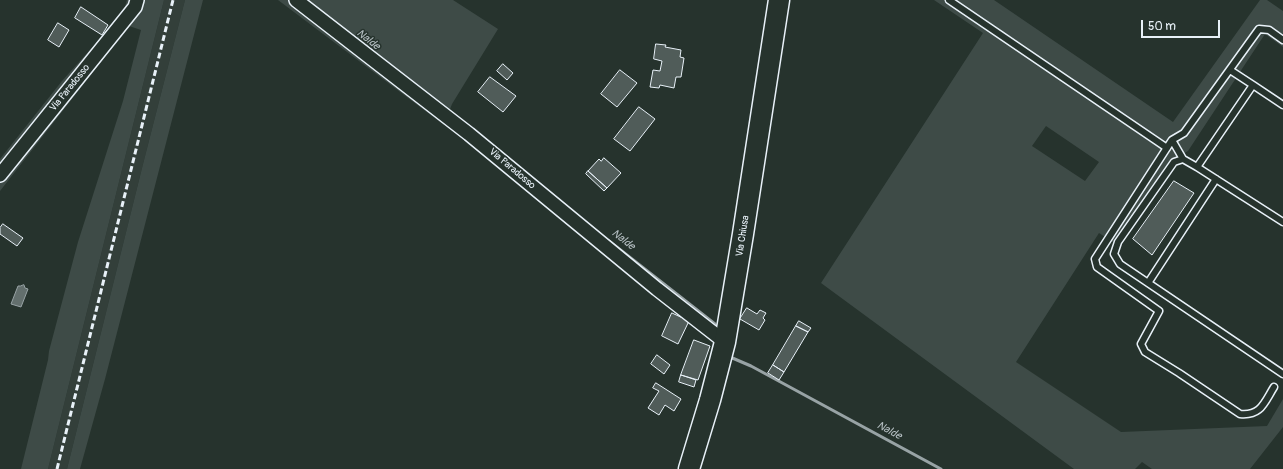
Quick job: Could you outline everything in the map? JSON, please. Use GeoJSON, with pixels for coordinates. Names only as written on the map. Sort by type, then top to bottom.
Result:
{"type":"FeatureCollection","features":[{"type":"Feature","properties":{"kind":"main road","name":"Via Chiusa"},"geometry":{"type":"LineString","coordinates":[[689,469],[710,400],[725,342],[779,0]]}},
{"type":"Feature","properties":{"kind":"street","name":"Via Paradosso"},"geometry":{"type":"LineString","coordinates":[[0,175],[135,7],[137,0]]}},
{"type":"Feature","properties":{"kind":"street","name":"Via Paradosso"},"geometry":{"type":"LineString","coordinates":[[296,0],[469,134],[657,289],[725,342]]}},
{"type":"Feature","properties":{"kind":"lane"},"geometry":{"type":"LineString","coordinates":[[949,0],[1167,148]]}},
{"type":"Feature","properties":{"kind":"lane"},"geometry":{"type":"LineString","coordinates":[[1274,387],[1258,412],[1248,415],[1240,414],[1145,352],[1141,344],[1159,311],[1097,267],[1095,259],[1172,140],[1184,133],[1259,29],[1269,30],[1283,40]]}},
{"type":"Feature","properties":{"kind":"lane"},"geometry":{"type":"LineString","coordinates":[[1230,70],[1283,105]]}},
{"type":"Feature","properties":{"kind":"lane"},"geometry":{"type":"LineString","coordinates":[[1197,167],[1253,85]]}},
{"type":"Feature","properties":{"kind":"lane"},"geometry":{"type":"LineString","coordinates":[[1172,140],[1183,159],[1283,222]]}},
{"type":"Feature","properties":{"kind":"lane"},"geometry":{"type":"LineString","coordinates":[[1183,159],[1174,162],[1118,242],[1114,254],[1120,264],[1283,374]]}},
{"type":"Feature","properties":{"kind":"lane"},"geometry":{"type":"LineString","coordinates":[[1148,283],[1216,179]]}},
{"type":"Feature","properties":{"kind":"shaded area"},"geometry":{"type":"Polygon","coordinates":[[[127,0],[164,0],[48,469],[21,469],[49,351],[78,242],[123,101],[141,30],[129,26],[0,191],[0,159],[62,81],[123,13],[127,0]]]}},
{"type":"Feature","properties":{"kind":"shaded area"},"geometry":{"type":"Polygon","coordinates":[[[164,0],[185,0],[67,469],[48,469],[164,0]]]}},
{"type":"Feature","properties":{"kind":"shaded area"},"geometry":{"type":"Polygon","coordinates":[[[185,0],[203,0],[105,379],[80,469],[67,469],[143,164],[185,0]]]}},
{"type":"Feature","properties":{"kind":"shaded area"},"geometry":{"type":"Polygon","coordinates":[[[278,0],[453,0],[498,29],[452,104],[444,125],[278,0]]]}},
{"type":"Feature","properties":{"kind":"shaded area"},"geometry":{"type":"Polygon","coordinates":[[[934,0],[994,0],[1173,122],[1260,0],[1267,0],[1283,11],[1283,47],[1265,34],[1188,151],[1170,161],[1113,242],[1099,233],[1016,362],[1121,432],[1267,426],[1283,399],[1283,427],[1250,469],[1152,469],[1142,462],[1135,469],[1074,469],[821,283],[983,33],[934,0]],[[1046,126],[1032,146],[1085,181],[1099,162],[1046,126]]]}},
{"type":"Feature","properties":{"kind":"shaded area"},"geometry":{"type":"Polygon","coordinates":[[[24,285],[25,288],[28,289],[21,307],[11,304],[18,286],[24,285]]]}},
{"type":"Feature","properties":{"kind":"building"},"geometry":{"type":"Polygon","coordinates":[[[81,7],[108,25],[102,35],[75,18],[81,7]]]}},
{"type":"Feature","properties":{"kind":"building"},"geometry":{"type":"Polygon","coordinates":[[[58,23],[69,30],[59,47],[48,40],[58,23]]]}},
{"type":"Feature","properties":{"kind":"building"},"geometry":{"type":"Polygon","coordinates":[[[656,44],[666,45],[665,47],[681,50],[680,57],[684,58],[681,77],[676,77],[674,88],[660,85],[659,88],[650,87],[653,70],[660,71],[662,61],[654,59],[656,44]]]}},
{"type":"Feature","properties":{"kind":"building"},"geometry":{"type":"Polygon","coordinates":[[[503,64],[513,73],[507,80],[497,71],[503,64]]]}},
{"type":"Feature","properties":{"kind":"building"},"geometry":{"type":"Polygon","coordinates":[[[620,70],[637,83],[617,107],[601,94],[620,70]]]}},
{"type":"Feature","properties":{"kind":"building"},"geometry":{"type":"Polygon","coordinates":[[[490,77],[516,96],[503,112],[478,92],[490,77]]]}},
{"type":"Feature","properties":{"kind":"building"},"geometry":{"type":"Polygon","coordinates":[[[639,107],[655,119],[630,151],[614,139],[639,107]]]}},
{"type":"Feature","properties":{"kind":"building"},"geometry":{"type":"Polygon","coordinates":[[[604,158],[621,173],[607,188],[588,171],[599,159],[601,161],[604,158]]]}},
{"type":"Feature","properties":{"kind":"building"},"geometry":{"type":"Polygon","coordinates":[[[588,171],[607,188],[604,191],[586,174],[588,171]]]}},
{"type":"Feature","properties":{"kind":"building"},"geometry":{"type":"Polygon","coordinates":[[[1174,181],[1194,193],[1152,255],[1133,239],[1174,181]]]}},
{"type":"Feature","properties":{"kind":"building"},"geometry":{"type":"Polygon","coordinates":[[[3,224],[23,238],[17,246],[0,234],[0,228],[3,224]]]}},
{"type":"Feature","properties":{"kind":"building"},"geometry":{"type":"Polygon","coordinates":[[[747,308],[757,314],[760,310],[766,313],[763,318],[765,320],[759,330],[740,319],[747,308]]]}},
{"type":"Feature","properties":{"kind":"building"},"geometry":{"type":"Polygon","coordinates":[[[672,313],[689,321],[678,344],[662,336],[672,313]]]}},
{"type":"Feature","properties":{"kind":"building"},"geometry":{"type":"Polygon","coordinates":[[[799,321],[811,328],[808,332],[796,326],[799,321]]]}},
{"type":"Feature","properties":{"kind":"building"},"geometry":{"type":"Polygon","coordinates":[[[796,326],[808,332],[784,372],[773,365],[796,326]]]}},
{"type":"Feature","properties":{"kind":"building"},"geometry":{"type":"Polygon","coordinates":[[[694,340],[710,346],[698,380],[681,375],[694,340]]]}},
{"type":"Feature","properties":{"kind":"building"},"geometry":{"type":"Polygon","coordinates":[[[657,355],[670,365],[664,374],[651,364],[657,355]]]}},
{"type":"Feature","properties":{"kind":"building"},"geometry":{"type":"Polygon","coordinates":[[[773,365],[784,372],[779,380],[768,373],[773,365]]]}},
{"type":"Feature","properties":{"kind":"building"},"geometry":{"type":"Polygon","coordinates":[[[681,375],[696,380],[694,387],[679,382],[681,375]]]}},
{"type":"Feature","properties":{"kind":"building"},"geometry":{"type":"Polygon","coordinates":[[[656,383],[681,399],[674,411],[665,405],[659,415],[648,408],[659,391],[653,388],[656,383]]]}},
{"type":"Feature","properties":{"kind":"waterway","name":"Nalde"},"geometry":{"type":"LineString","coordinates":[[609,241],[715,324],[718,331]]}},
{"type":"Feature","properties":{"kind":"waterway","name":"Nalde"},"geometry":{"type":"LineString","coordinates":[[729,354],[730,357],[751,366],[941,469]]}},
{"type":"Feature","properties":{"kind":"railway"},"geometry":{"type":"LineString","coordinates":[[57,469],[173,0]]}}]}
